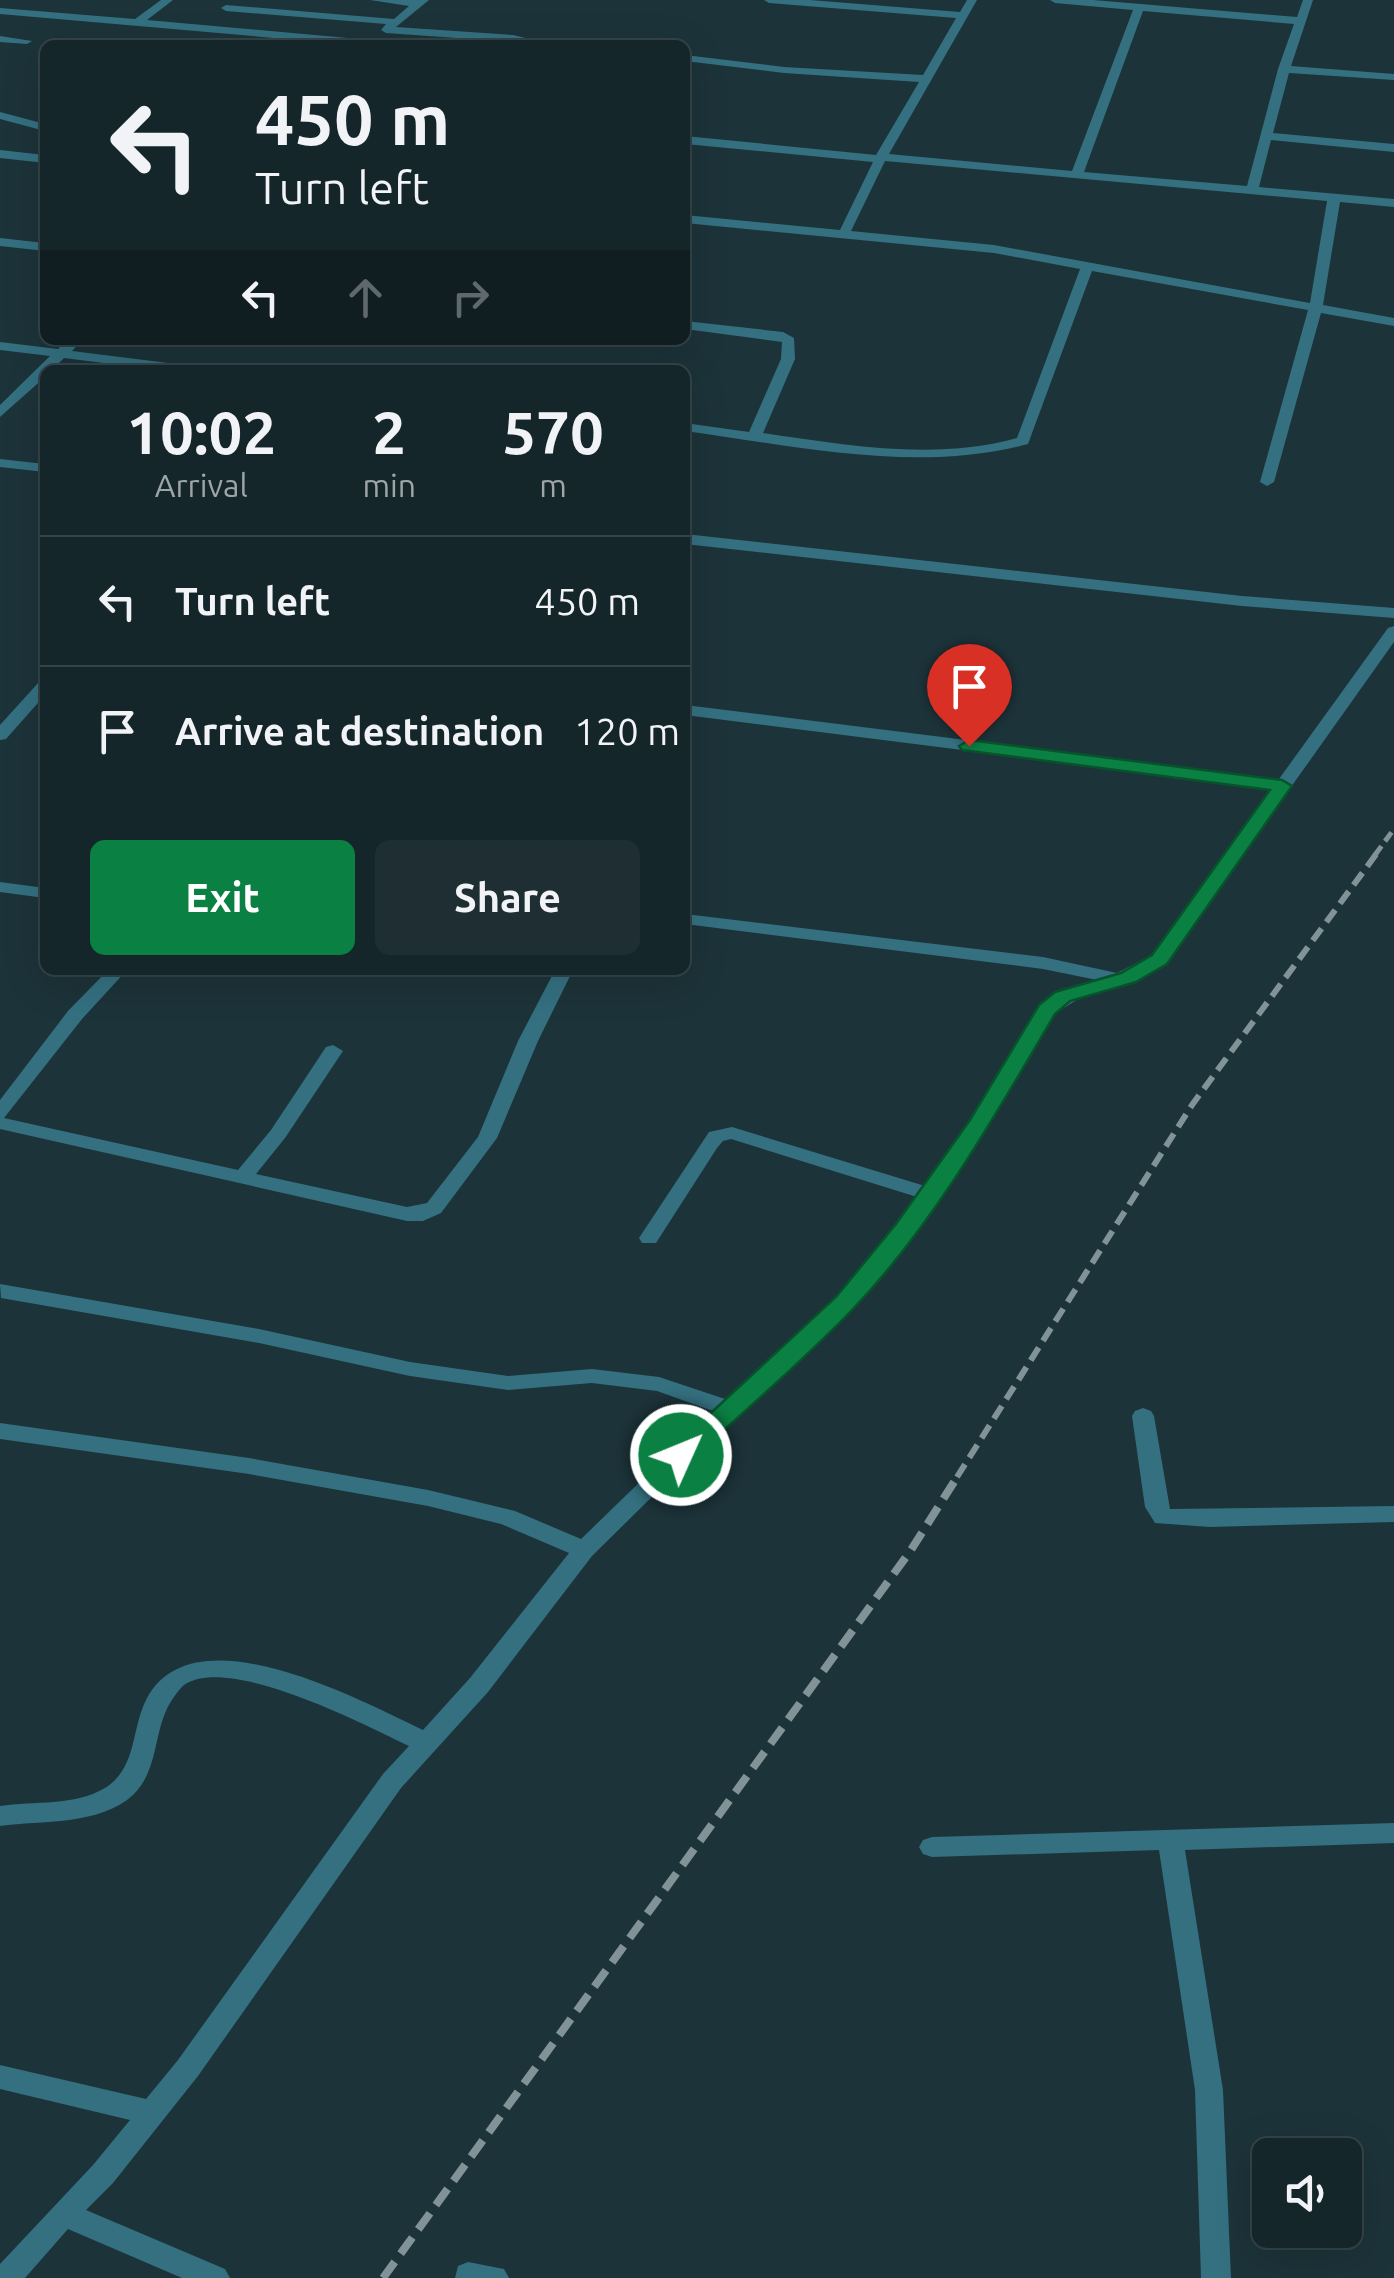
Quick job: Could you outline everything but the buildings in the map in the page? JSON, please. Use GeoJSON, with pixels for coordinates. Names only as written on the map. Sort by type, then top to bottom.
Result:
{"type":"FeatureCollection","features":[{"type":"Feature","properties":{"kind":"street"},"geometry":{"type":"LineString","coordinates":[[0,10],[10,0]]}},
{"type":"Feature","properties":{"kind":"street"},"geometry":{"type":"LineString","coordinates":[[138,23],[168,0]]}},
{"type":"Feature","properties":{"kind":"street"},"geometry":{"type":"LineString","coordinates":[[374,0],[422,2]]}},
{"type":"Feature","properties":{"kind":"street"},"geometry":{"type":"LineString","coordinates":[[769,0],[960,15]]}},
{"type":"Feature","properties":{"kind":"street"},"geometry":{"type":"LineString","coordinates":[[844,234],[880,158],[972,0]]}},
{"type":"Feature","properties":{"kind":"street"},"geometry":{"type":"LineString","coordinates":[[1056,0],[1303,21]]}},
{"type":"Feature","properties":{"kind":"street"},"geometry":{"type":"LineString","coordinates":[[1252,191],[1284,69],[1308,0]]}},
{"type":"Feature","properties":{"kind":"street"},"geometry":{"type":"LineString","coordinates":[[374,40],[422,2]]}},
{"type":"Feature","properties":{"kind":"street"},"geometry":{"type":"LineString","coordinates":[[206,29],[230,4],[524,40]]}},
{"type":"Feature","properties":{"kind":"street"},"geometry":{"type":"LineString","coordinates":[[1077,174],[1140,8]]}},
{"type":"Feature","properties":{"kind":"street"},"geometry":{"type":"LineString","coordinates":[[0,10],[326,40]]}},
{"type":"Feature","properties":{"kind":"street"},"geometry":{"type":"LineString","coordinates":[[0,39],[27,41]]}},
{"type":"Feature","properties":{"kind":"street"},"geometry":{"type":"LineString","coordinates":[[690,59],[927,82]]}},
{"type":"Feature","properties":{"kind":"street"},"geometry":{"type":"LineString","coordinates":[[1284,69],[1394,77]]}},
{"type":"Feature","properties":{"kind":"street"},"geometry":{"type":"LineString","coordinates":[[0,115],[40,127]]}},
{"type":"Feature","properties":{"kind":"street"},"geometry":{"type":"LineString","coordinates":[[1268,136],[1394,148]]}},
{"type":"Feature","properties":{"kind":"street"},"geometry":{"type":"LineString","coordinates":[[690,140],[1394,203]]}},
{"type":"Feature","properties":{"kind":"street"},"geometry":{"type":"LineString","coordinates":[[0,154],[40,158]]}},
{"type":"Feature","properties":{"kind":"street"},"geometry":{"type":"LineString","coordinates":[[1267,482],[1316,307],[1334,198]]}},
{"type":"Feature","properties":{"kind":"street"},"geometry":{"type":"LineString","coordinates":[[690,219],[994,248],[1394,322]]}},
{"type":"Feature","properties":{"kind":"street"},"geometry":{"type":"LineString","coordinates":[[0,242],[40,246]]}},
{"type":"Feature","properties":{"kind":"street"},"geometry":{"type":"LineString","coordinates":[[690,428],[929,453],[992,452],[1023,441],[1088,264]]}},
{"type":"Feature","properties":{"kind":"street"},"geometry":{"type":"LineString","coordinates":[[690,326],[784,336],[788,341],[788,359],[755,435]]}},
{"type":"Feature","properties":{"kind":"street"},"geometry":{"type":"LineString","coordinates":[[49,365],[69,345]]}},
{"type":"Feature","properties":{"kind":"street"},"geometry":{"type":"LineString","coordinates":[[0,346],[153,365]]}},
{"type":"Feature","properties":{"kind":"street"},"geometry":{"type":"LineString","coordinates":[[0,413],[40,374]]}},
{"type":"Feature","properties":{"kind":"street"},"geometry":{"type":"LineString","coordinates":[[0,463],[40,467]]}},
{"type":"Feature","properties":{"kind":"street"},"geometry":{"type":"LineString","coordinates":[[690,540],[1242,602],[1394,613]]}},
{"type":"Feature","properties":{"kind":"street"},"geometry":{"type":"LineString","coordinates":[[6,2278],[152,2113],[392,1782],[479,1685],[584,1550],[729,1408],[845,1302],[930,1194],[981,1121],[1046,1010],[1063,997],[1119,980],[1160,960],[1394,631]]}},
{"type":"Feature","properties":{"kind":"street"},"geometry":{"type":"LineString","coordinates":[[0,735],[40,691]]}},
{"type":"Feature","properties":{"kind":"street"},"geometry":{"type":"LineString","coordinates":[[690,715],[1282,786]]}},
{"type":"Feature","properties":{"kind":"street"},"geometry":{"type":"LineString","coordinates":[[0,887],[40,893]]}},
{"type":"Feature","properties":{"kind":"street"},"geometry":{"type":"LineString","coordinates":[[690,920],[1044,963],[1119,980]]}},
{"type":"Feature","properties":{"kind":"street"},"geometry":{"type":"LineString","coordinates":[[0,1114],[75,1014],[113,975]]}},
{"type":"Feature","properties":{"kind":"street"},"geometry":{"type":"LineString","coordinates":[[0,1123],[407,1214],[428,1212],[488,1138],[528,1041],[561,975]]}},
{"type":"Feature","properties":{"kind":"street"},"geometry":{"type":"LineString","coordinates":[[244,1176],[278,1134],[333,1051]]}},
{"type":"Feature","properties":{"kind":"street"},"geometry":{"type":"LineString","coordinates":[[649,1238],[709,1144],[722,1134],[732,1133],[930,1194]]}},
{"type":"Feature","properties":{"kind":"street"},"geometry":{"type":"LineString","coordinates":[[1,1291],[259,1336],[410,1369],[508,1382],[592,1376],[659,1384],[729,1408]]}},
{"type":"Feature","properties":{"kind":"street"},"geometry":{"type":"LineString","coordinates":[[1143,1416],[1157,1507],[1163,1517],[1210,1520],[1394,1514]]}},
{"type":"Feature","properties":{"kind":"street"},"geometry":{"type":"LineString","coordinates":[[0,1431],[248,1466],[447,1502],[507,1518],[584,1550]]}},
{"type":"Feature","properties":{"kind":"street"},"geometry":{"type":"LineString","coordinates":[[0,1816],[86,1807],[123,1790],[146,1748],[163,1688],[173,1678],[206,1668],[245,1669],[426,1743]]}},
{"type":"Feature","properties":{"kind":"street"},"geometry":{"type":"LineString","coordinates":[[932,1847],[1394,1833]]}},
{"type":"Feature","properties":{"kind":"street"},"geometry":{"type":"LineString","coordinates":[[1171,1842],[1208,2090],[1216,2278]]}},
{"type":"Feature","properties":{"kind":"street"},"geometry":{"type":"LineString","coordinates":[[0,2077],[152,2113]]}},
{"type":"Feature","properties":{"kind":"street"},"geometry":{"type":"LineString","coordinates":[[64,2214],[215,2278]]}},
{"type":"Feature","properties":{"kind":"railway"},"geometry":{"type":"LineString","coordinates":[[1375,855],[1394,829]]}},
{"type":"Feature","properties":{"kind":"railway"},"geometry":{"type":"LineString","coordinates":[[957,1477],[1192,1105],[1377,853]]}},
{"type":"Feature","properties":{"kind":"railway"},"geometry":{"type":"LineString","coordinates":[[383,2278],[911,1550],[959,1474]]}},
{"type":"Feature","properties":{"kind":"route"},"geometry":{"type":"LineString","coordinates":[[681,1455],[845,1302],[904,1230],[981,1121],[1046,1010],[1063,997],[1096,984],[1128,978],[1160,960],[1282,786],[969,746]]}}]}
